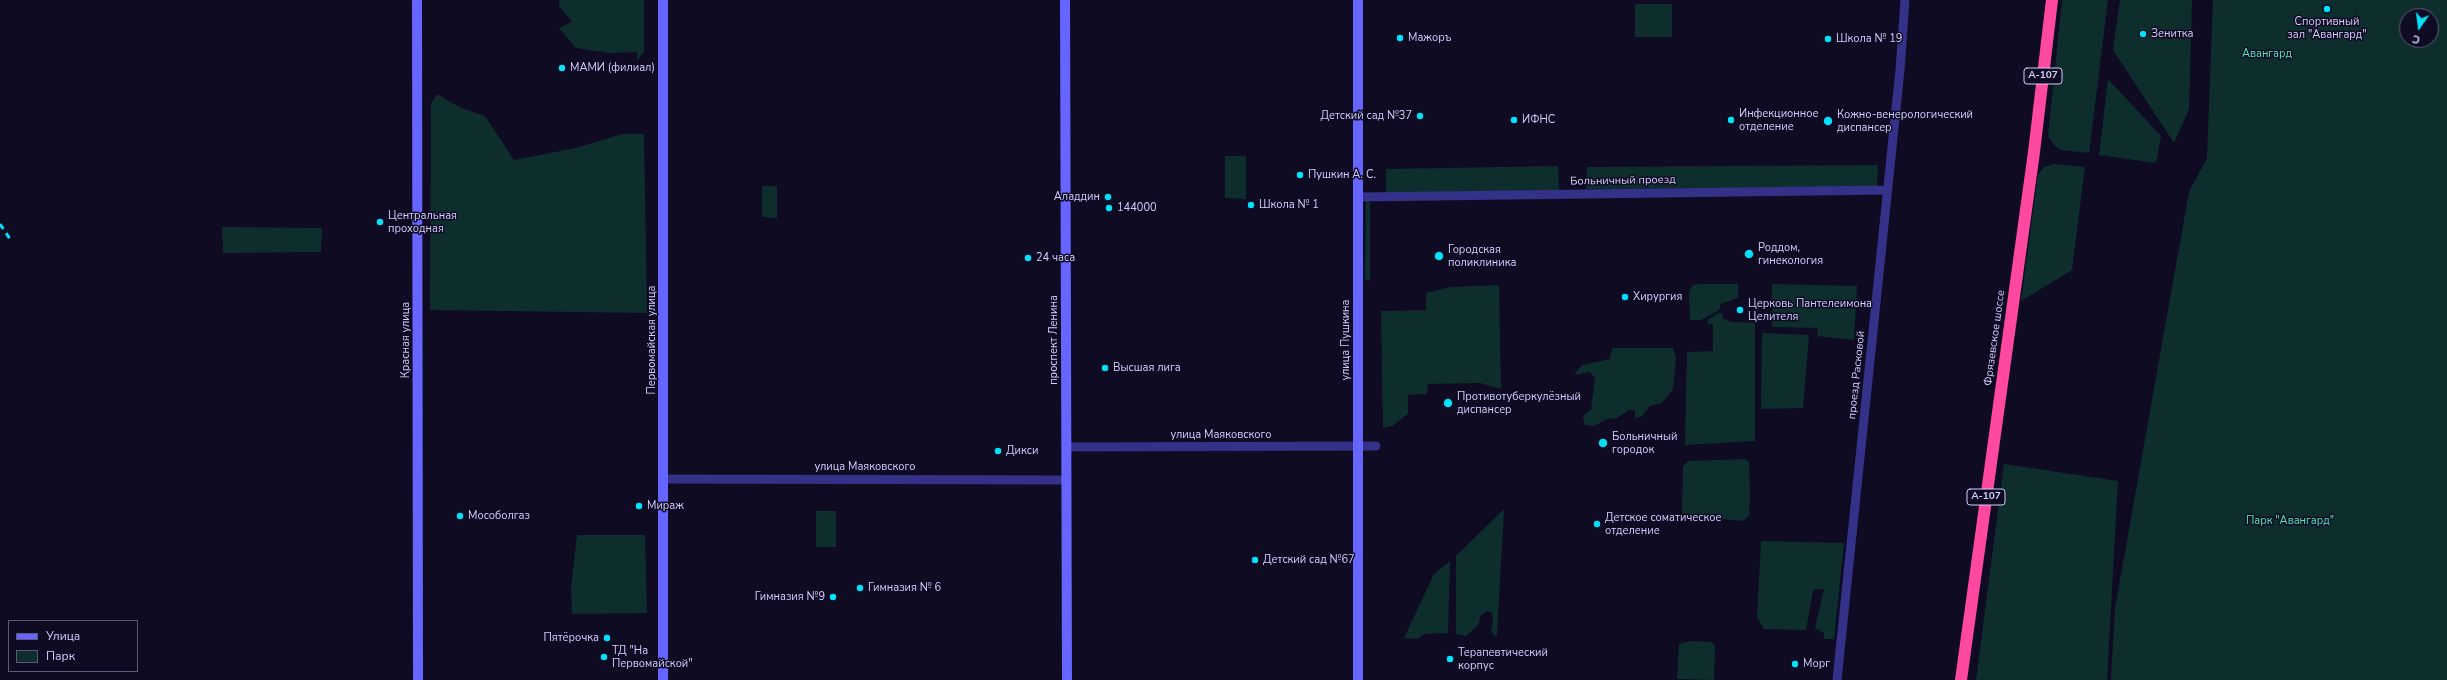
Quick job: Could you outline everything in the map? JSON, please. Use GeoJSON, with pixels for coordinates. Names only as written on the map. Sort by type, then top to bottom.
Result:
{"type":"FeatureCollection","features":[{"type":"Feature","properties":{"kind":"highway","name":"Фрязевское шоссе"},"geometry":{"type":"LineString","coordinates":[[1961,680],[2035,145],[2052,0]]}},
{"type":"Feature","properties":{"kind":"main road","name":"Красная улица"},"geometry":{"type":"LineString","coordinates":[[417,0],[418,680]]}},
{"type":"Feature","properties":{"kind":"main road","name":"Первомайская улица"},"geometry":{"type":"LineString","coordinates":[[663,0],[663,680]]}},
{"type":"Feature","properties":{"kind":"main road","name":"проспект Ленина"},"geometry":{"type":"LineString","coordinates":[[1065,0],[1067,680]]}},
{"type":"Feature","properties":{"kind":"main road","name":"улица Пушкина"},"geometry":{"type":"LineString","coordinates":[[1358,0],[1358,680]]}},
{"type":"Feature","properties":{"kind":"street","name":"проезд Расковой"},"geometry":{"type":"LineString","coordinates":[[1837,680],[1905,0]]}},
{"type":"Feature","properties":{"kind":"street","name":"Больничный проезд"},"geometry":{"type":"LineString","coordinates":[[1359,196],[1887,190]]}},
{"type":"Feature","properties":{"kind":"street","name":"улица Маяковского"},"geometry":{"type":"LineString","coordinates":[[1066,447],[1376,446]]}},
{"type":"Feature","properties":{"kind":"street","name":"улица Маяковского"},"geometry":{"type":"LineString","coordinates":[[663,479],[1066,480]]}},
{"type":"Feature","properties":{"kind":"green space"},"geometry":{"type":"Polygon","coordinates":[[[559,0],[644,0],[644,52],[637,61],[637,52],[609,53],[576,48],[559,28],[572,22],[559,6],[559,0]]]}},
{"type":"Feature","properties":{"kind":"green space"},"geometry":{"type":"Polygon","coordinates":[[[2062,0],[2108,0],[2089,153],[2061,150],[2055,146],[2048,136],[2062,0]]]}},
{"type":"Feature","properties":{"kind":"green space"},"geometry":{"type":"Polygon","coordinates":[[[2120,0],[2192,0],[2189,109],[2174,143],[2113,50],[2120,0]]]}},
{"type":"Feature","properties":{"kind":"green space","name":"Парк \"Авангард\""},"geometry":{"type":"Polygon","coordinates":[[[2213,0],[2447,0],[2447,680],[2111,680],[2115,608],[2189,192],[2207,158],[2213,0]]]}},
{"type":"Feature","properties":{"kind":"green space"},"geometry":{"type":"Polygon","coordinates":[[[1635,4],[1672,4],[1672,37],[1635,37],[1635,4]]]}},
{"type":"Feature","properties":{"kind":"green space"},"geometry":{"type":"Polygon","coordinates":[[[2108,79],[2161,136],[2156,163],[2099,155],[2108,79]]]}},
{"type":"Feature","properties":{"kind":"green space"},"geometry":{"type":"Polygon","coordinates":[[[437,94],[461,108],[485,116],[514,160],[576,148],[622,134],[644,134],[647,313],[430,310],[431,104],[437,94]]]}},
{"type":"Feature","properties":{"kind":"green space"},"geometry":{"type":"Polygon","coordinates":[[[1225,156],[1246,156],[1246,199],[1225,198],[1225,156]]]}},
{"type":"Feature","properties":{"kind":"green space"},"geometry":{"type":"Polygon","coordinates":[[[2054,164],[2085,167],[2072,270],[2021,301],[2038,175],[2044,167],[2054,164]]]}},
{"type":"Feature","properties":{"kind":"green space"},"geometry":{"type":"Polygon","coordinates":[[[1878,165],[1877,187],[1586,189],[1587,167],[1878,165]]]}},
{"type":"Feature","properties":{"kind":"green space"},"geometry":{"type":"Polygon","coordinates":[[[1558,166],[1559,190],[1386,193],[1386,169],[1558,166]]]}},
{"type":"Feature","properties":{"kind":"green space"},"geometry":{"type":"Polygon","coordinates":[[[762,186],[777,186],[777,218],[762,217],[762,186]]]}},
{"type":"Feature","properties":{"kind":"green space"},"geometry":{"type":"Polygon","coordinates":[[[1370,198],[1370,281],[1365,279],[1366,200],[1370,198]]]}},
{"type":"Feature","properties":{"kind":"green space"},"geometry":{"type":"Polygon","coordinates":[[[222,227],[322,228],[321,252],[223,253],[222,227]]]}},
{"type":"Feature","properties":{"kind":"green space"},"geometry":{"type":"Polygon","coordinates":[[[1738,284],[1738,298],[1721,304],[1719,310],[1701,320],[1690,320],[1689,292],[1692,285],[1738,284]]]}},
{"type":"Feature","properties":{"kind":"green space"},"geometry":{"type":"Polygon","coordinates":[[[1772,284],[1857,286],[1854,340],[1817,336],[1818,328],[1772,327],[1772,284]]]}},
{"type":"Feature","properties":{"kind":"green space"},"geometry":{"type":"Polygon","coordinates":[[[1499,285],[1501,389],[1480,383],[1428,384],[1427,394],[1408,395],[1408,414],[1392,426],[1383,428],[1381,311],[1426,310],[1426,293],[1451,287],[1499,285]]]}},
{"type":"Feature","properties":{"kind":"green space"},"geometry":{"type":"Polygon","coordinates":[[[1719,313],[1722,313],[1723,319],[1733,322],[1755,323],[1755,441],[1685,445],[1687,352],[1713,351],[1713,324],[1707,324],[1708,320],[1719,313]]]}},
{"type":"Feature","properties":{"kind":"green space"},"geometry":{"type":"Polygon","coordinates":[[[1762,333],[1809,335],[1803,408],[1761,409],[1762,333]]]}},
{"type":"Feature","properties":{"kind":"green space"},"geometry":{"type":"Polygon","coordinates":[[[1612,348],[1673,348],[1676,358],[1673,389],[1662,403],[1650,406],[1641,417],[1635,418],[1635,410],[1629,410],[1617,418],[1607,419],[1594,426],[1585,425],[1583,416],[1591,410],[1595,377],[1589,372],[1574,375],[1582,365],[1610,359],[1612,348]]]}},
{"type":"Feature","properties":{"kind":"green space"},"geometry":{"type":"Polygon","coordinates":[[[1745,459],[1749,462],[1749,516],[1743,521],[1685,515],[1682,512],[1683,466],[1689,461],[1745,459]]]}},
{"type":"Feature","properties":{"kind":"green space"},"geometry":{"type":"Polygon","coordinates":[[[2004,464],[2118,481],[2107,680],[1976,680],[2004,464]]]}},
{"type":"Feature","properties":{"kind":"green space"},"geometry":{"type":"Polygon","coordinates":[[[1504,509],[1497,635],[1494,636],[1491,630],[1493,622],[1492,613],[1487,611],[1480,616],[1479,624],[1466,636],[1456,634],[1456,556],[1504,509]]]}},
{"type":"Feature","properties":{"kind":"green space"},"geometry":{"type":"Polygon","coordinates":[[[816,511],[836,511],[836,547],[816,547],[816,511]]]}},
{"type":"Feature","properties":{"kind":"green space"},"geometry":{"type":"Polygon","coordinates":[[[577,535],[645,535],[647,613],[572,614],[571,587],[577,535]]]}},
{"type":"Feature","properties":{"kind":"green space"},"geometry":{"type":"Polygon","coordinates":[[[1761,541],[1844,543],[1834,639],[1824,639],[1824,633],[1815,628],[1824,589],[1813,590],[1806,630],[1764,629],[1757,617],[1761,541]]]}},
{"type":"Feature","properties":{"kind":"green space"},"geometry":{"type":"Polygon","coordinates":[[[1450,561],[1448,633],[1424,634],[1418,639],[1404,638],[1434,574],[1450,561]]]}},
{"type":"Feature","properties":{"kind":"green space"},"geometry":{"type":"Polygon","coordinates":[[[1691,641],[1711,642],[1715,646],[1714,680],[1677,679],[1679,644],[1691,641]]]}},
{"type":"Feature","properties":{"kind":"railway"},"geometry":{"type":"LineString","coordinates":[[0,224],[12,242]]}},
{"type":"Feature","properties":{"kind":"place","name":"Спортивный зал \"Авангард\""},"geometry":{"type":"Point","coordinates":[2327,9]}},
{"type":"Feature","properties":{"kind":"place","name":"Зенитка"},"geometry":{"type":"Point","coordinates":[2143,34]}},
{"type":"Feature","properties":{"kind":"place","name":"Мажоръ"},"geometry":{"type":"Point","coordinates":[1400,38]}},
{"type":"Feature","properties":{"kind":"place","name":"Школа № 19"},"geometry":{"type":"Point","coordinates":[1828,39]}},
{"type":"Feature","properties":{"kind":"place","name":"МАМИ (филиал)"},"geometry":{"type":"Point","coordinates":[562,68]}},
{"type":"Feature","properties":{"kind":"place","name":"Детский сад №37"},"geometry":{"type":"Point","coordinates":[1420,116]}},
{"type":"Feature","properties":{"kind":"place","name":"ИФНС"},"geometry":{"type":"Point","coordinates":[1514,120]}},
{"type":"Feature","properties":{"kind":"place","name":"Инфекционное отделение"},"geometry":{"type":"Point","coordinates":[1731,120]}},
{"type":"Feature","properties":{"kind":"place","name":"Кожно-венерологический диспансер"},"geometry":{"type":"Point","coordinates":[1828,121]}},
{"type":"Feature","properties":{"kind":"place","name":"Пушкин А. С."},"geometry":{"type":"Point","coordinates":[1300,175]}},
{"type":"Feature","properties":{"kind":"place","name":"Аладдин"},"geometry":{"type":"Point","coordinates":[1108,197]}},
{"type":"Feature","properties":{"kind":"place","name":"Школа № 1"},"geometry":{"type":"Point","coordinates":[1251,205]}},
{"type":"Feature","properties":{"kind":"place","name":"144000"},"geometry":{"type":"Point","coordinates":[1109,208]}},
{"type":"Feature","properties":{"kind":"place","name":"Центральная проходная"},"geometry":{"type":"Point","coordinates":[380,222]}},
{"type":"Feature","properties":{"kind":"place","name":"Роддом, гинекология"},"geometry":{"type":"Point","coordinates":[1749,254]}},
{"type":"Feature","properties":{"kind":"place","name":"Городская поликлиника"},"geometry":{"type":"Point","coordinates":[1439,256]}},
{"type":"Feature","properties":{"kind":"place","name":"24 часа"},"geometry":{"type":"Point","coordinates":[1028,258]}},
{"type":"Feature","properties":{"kind":"place","name":"Хирургия"},"geometry":{"type":"Point","coordinates":[1625,297]}},
{"type":"Feature","properties":{"kind":"place","name":"Церковь Пантелеимона Целителя"},"geometry":{"type":"Point","coordinates":[1740,310]}},
{"type":"Feature","properties":{"kind":"place","name":"Высшая лига"},"geometry":{"type":"Point","coordinates":[1105,368]}},
{"type":"Feature","properties":{"kind":"place","name":"Противотуберкулёзный диспансер"},"geometry":{"type":"Point","coordinates":[1448,403]}},
{"type":"Feature","properties":{"kind":"place","name":"Больничный городок"},"geometry":{"type":"Point","coordinates":[1603,443]}},
{"type":"Feature","properties":{"kind":"place","name":"Дикси"},"geometry":{"type":"Point","coordinates":[998,451]}},
{"type":"Feature","properties":{"kind":"place","name":"Мираж"},"geometry":{"type":"Point","coordinates":[639,506]}},
{"type":"Feature","properties":{"kind":"place","name":"Мособолгаз"},"geometry":{"type":"Point","coordinates":[460,516]}},
{"type":"Feature","properties":{"kind":"place","name":"Детское соматическое отделение"},"geometry":{"type":"Point","coordinates":[1597,524]}},
{"type":"Feature","properties":{"kind":"place","name":"Детский сад №67"},"geometry":{"type":"Point","coordinates":[1255,560]}},
{"type":"Feature","properties":{"kind":"place","name":"Гимназия № 6"},"geometry":{"type":"Point","coordinates":[860,588]}},
{"type":"Feature","properties":{"kind":"place","name":"Гимназия №9"},"geometry":{"type":"Point","coordinates":[833,597]}},
{"type":"Feature","properties":{"kind":"place","name":"Пятёрочка"},"geometry":{"type":"Point","coordinates":[607,638]}},
{"type":"Feature","properties":{"kind":"place","name":"ТД \"На Первомайской\""},"geometry":{"type":"Point","coordinates":[604,657]}},
{"type":"Feature","properties":{"kind":"place","name":"Терапевтический корпус"},"geometry":{"type":"Point","coordinates":[1450,659]}},
{"type":"Feature","properties":{"kind":"place","name":"Морг"},"geometry":{"type":"Point","coordinates":[1795,664]}},
{"type":"Feature","properties":{"kind":"park label","name":"Авангард"},"geometry":{"type":"Point","coordinates":[2267,54]}}]}
